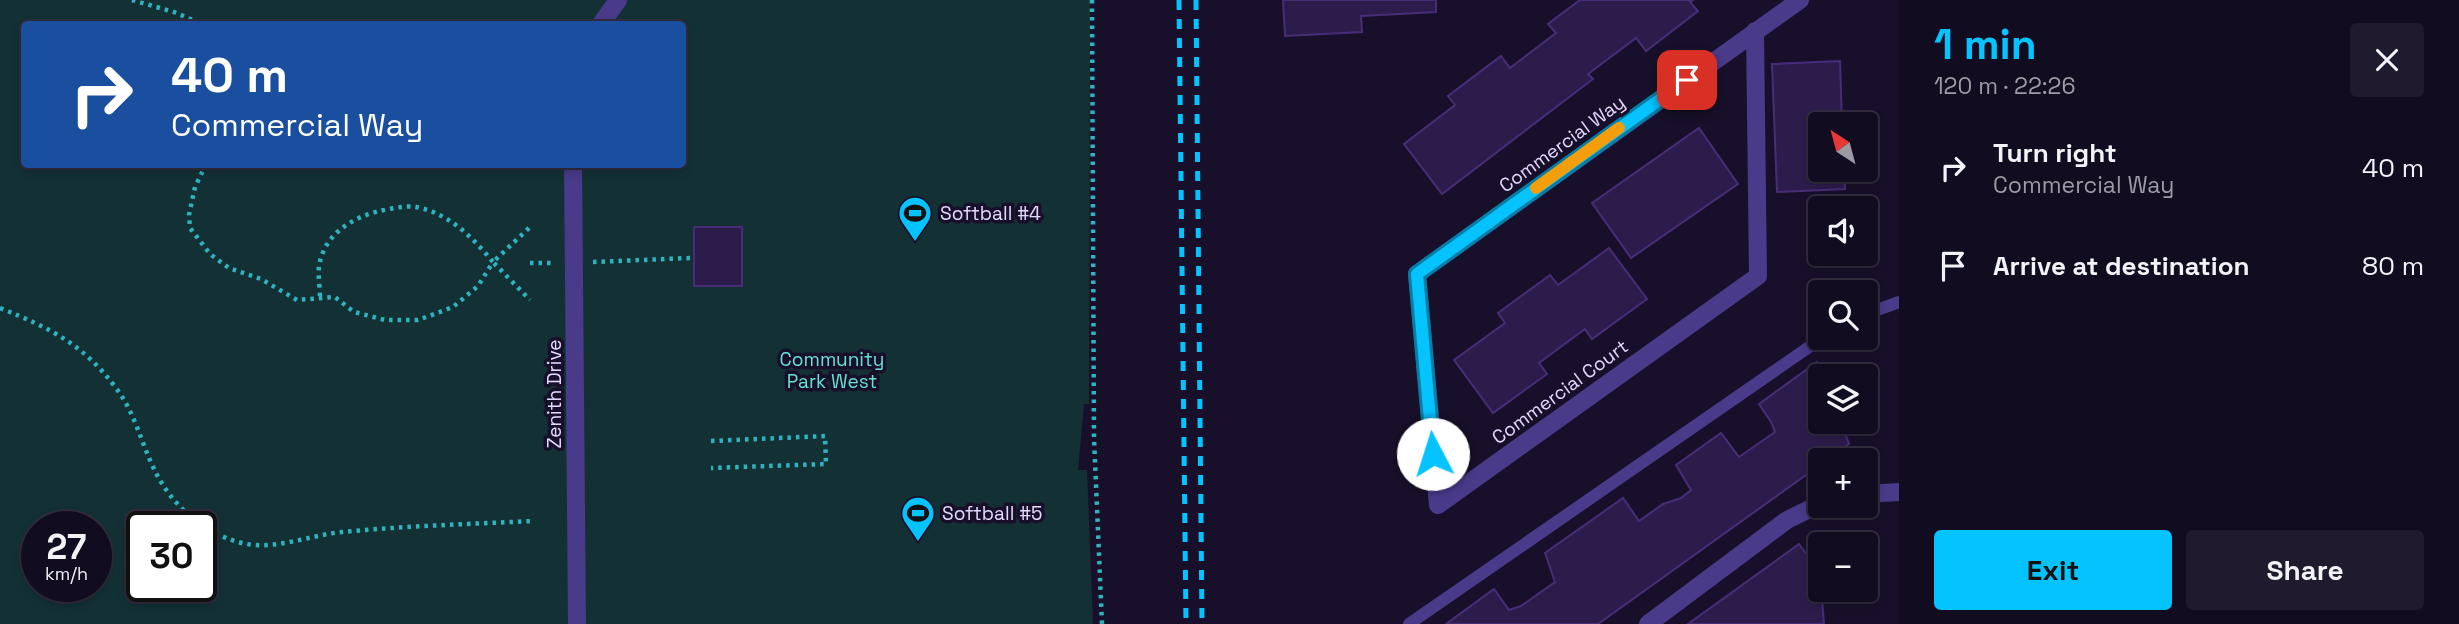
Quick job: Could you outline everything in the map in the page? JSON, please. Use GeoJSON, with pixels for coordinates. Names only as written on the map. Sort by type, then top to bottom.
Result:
{"type":"FeatureCollection","features":[{"type":"Feature","properties":{"kind":"street"},"geometry":{"type":"LineString","coordinates":[[603,21],[618,0]]}},
{"type":"Feature","properties":{"kind":"street","name":"Commercial Way"},"geometry":{"type":"LineString","coordinates":[[1417,274],[1800,0]]}},
{"type":"Feature","properties":{"kind":"street","name":"Commercial Court"},"geometry":{"type":"LineString","coordinates":[[1417,274],[1438,505],[1758,276],[1755,31]]}},
{"type":"Feature","properties":{"kind":"street","name":"Zenith Drive"},"geometry":{"type":"LineString","coordinates":[[573,168],[577,624]]}},
{"type":"Feature","properties":{"kind":"street"},"geometry":{"type":"LineString","coordinates":[[1878,493],[1899,492]]}},
{"type":"Feature","properties":{"kind":"street"},"geometry":{"type":"LineString","coordinates":[[1648,624],[1787,520],[1808,510]]}},
{"type":"Feature","properties":{"kind":"lane"},"geometry":{"type":"LineString","coordinates":[[1878,310],[1899,302]]}},
{"type":"Feature","properties":{"kind":"lane"},"geometry":{"type":"LineString","coordinates":[[1409,624],[1808,348]]}},
{"type":"Feature","properties":{"kind":"path"},"geometry":{"type":"LineString","coordinates":[[132,0],[195,21]]}},
{"type":"Feature","properties":{"kind":"path"},"geometry":{"type":"LineString","coordinates":[[1092,0],[1094,438],[1102,624]]}},
{"type":"Feature","properties":{"kind":"path"},"geometry":{"type":"LineString","coordinates":[[204,168],[195,187],[189,215],[190,228],[199,242],[229,268],[261,279],[297,300],[335,297],[355,312],[385,320],[418,320],[453,307],[478,286],[493,262],[529,228]]}},
{"type":"Feature","properties":{"kind":"path"},"geometry":{"type":"LineString","coordinates":[[320,298],[319,267],[330,237],[367,214],[414,206],[433,213],[467,233],[530,300]]}},
{"type":"Feature","properties":{"kind":"path"},"geometry":{"type":"LineString","coordinates":[[589,263],[690,258]]}},
{"type":"Feature","properties":{"kind":"path"},"geometry":{"type":"LineString","coordinates":[[530,263],[555,263]]}},
{"type":"Feature","properties":{"kind":"path"},"geometry":{"type":"LineString","coordinates":[[0,308],[63,336],[100,369],[123,400],[156,475],[171,496],[194,521],[222,537],[245,544],[264,545],[340,532],[533,521]]}},
{"type":"Feature","properties":{"kind":"path"},"geometry":{"type":"LineString","coordinates":[[711,441],[825,436],[826,464],[711,468]]}},
{"type":"Feature","properties":{"kind":"green space","name":"Community Park West"},"geometry":{"type":"Polygon","coordinates":[[[0,0],[1090,0],[1089,404],[1084,404],[1078,470],[1087,470],[1093,624],[0,624],[0,0]]]}},
{"type":"Feature","properties":{"kind":"building"},"geometry":{"type":"Polygon","coordinates":[[[1283,0],[1436,0],[1436,12],[1361,16],[1362,32],[1285,36],[1283,0]]]}},
{"type":"Feature","properties":{"kind":"building"},"geometry":{"type":"Polygon","coordinates":[[[1580,0],[1693,0],[1690,2],[1698,11],[1646,51],[1636,38],[1588,74],[1593,79],[1442,194],[1404,144],[1455,105],[1448,96],[1501,56],[1510,68],[1556,33],[1548,24],[1580,0]]]}},
{"type":"Feature","properties":{"kind":"building"},"geometry":{"type":"Polygon","coordinates":[[[1840,61],[1842,112],[1808,112],[1808,182],[1845,182],[1845,189],[1777,192],[1772,64],[1840,61]]]}},
{"type":"Feature","properties":{"kind":"building"},"geometry":{"type":"Polygon","coordinates":[[[1699,128],[1738,184],[1631,258],[1592,203],[1699,128]]]}},
{"type":"Feature","properties":{"kind":"building"},"geometry":{"type":"Polygon","coordinates":[[[694,227],[742,227],[742,286],[694,286],[694,227]]]}},
{"type":"Feature","properties":{"kind":"building"},"geometry":{"type":"Polygon","coordinates":[[[1609,248],[1647,299],[1592,339],[1585,329],[1539,363],[1547,374],[1493,413],[1454,360],[1505,323],[1498,313],[1550,275],[1558,285],[1609,248]]]}},
{"type":"Feature","properties":{"kind":"building"},"geometry":{"type":"Polygon","coordinates":[[[1808,369],[1808,434],[1845,434],[1849,444],[1844,448],[1808,448],[1808,474],[1598,624],[1446,624],[1494,589],[1509,610],[1521,606],[1555,582],[1545,553],[1623,498],[1639,521],[1663,504],[1681,498],[1691,490],[1676,465],[1721,433],[1739,457],[1775,432],[1759,404],[1808,369]]]}},
{"type":"Feature","properties":{"kind":"building"},"geometry":{"type":"Polygon","coordinates":[[[1799,544],[1808,556],[1808,602],[1822,602],[1824,624],[1688,624],[1799,544]]]}},
{"type":"Feature","properties":{"kind":"railway"},"geometry":{"type":"LineString","coordinates":[[1179,0],[1186,624]]}},
{"type":"Feature","properties":{"kind":"railway"},"geometry":{"type":"LineString","coordinates":[[1196,0],[1202,624]]}},
{"type":"Feature","properties":{"kind":"slow traffic"},"geometry":{"type":"LineString","coordinates":[[1536,188],[1619,128]]}},
{"type":"Feature","properties":{"kind":"place","name":"Softball #4"},"geometry":{"type":"Point","coordinates":[915,243]}},
{"type":"Feature","properties":{"kind":"place","name":"Softball #5"},"geometry":{"type":"Point","coordinates":[918,543]}},
{"type":"Feature","properties":{"kind":"route"},"geometry":{"type":"LineString","coordinates":[[1433,454],[1417,274],[1687,80]]}}]}
